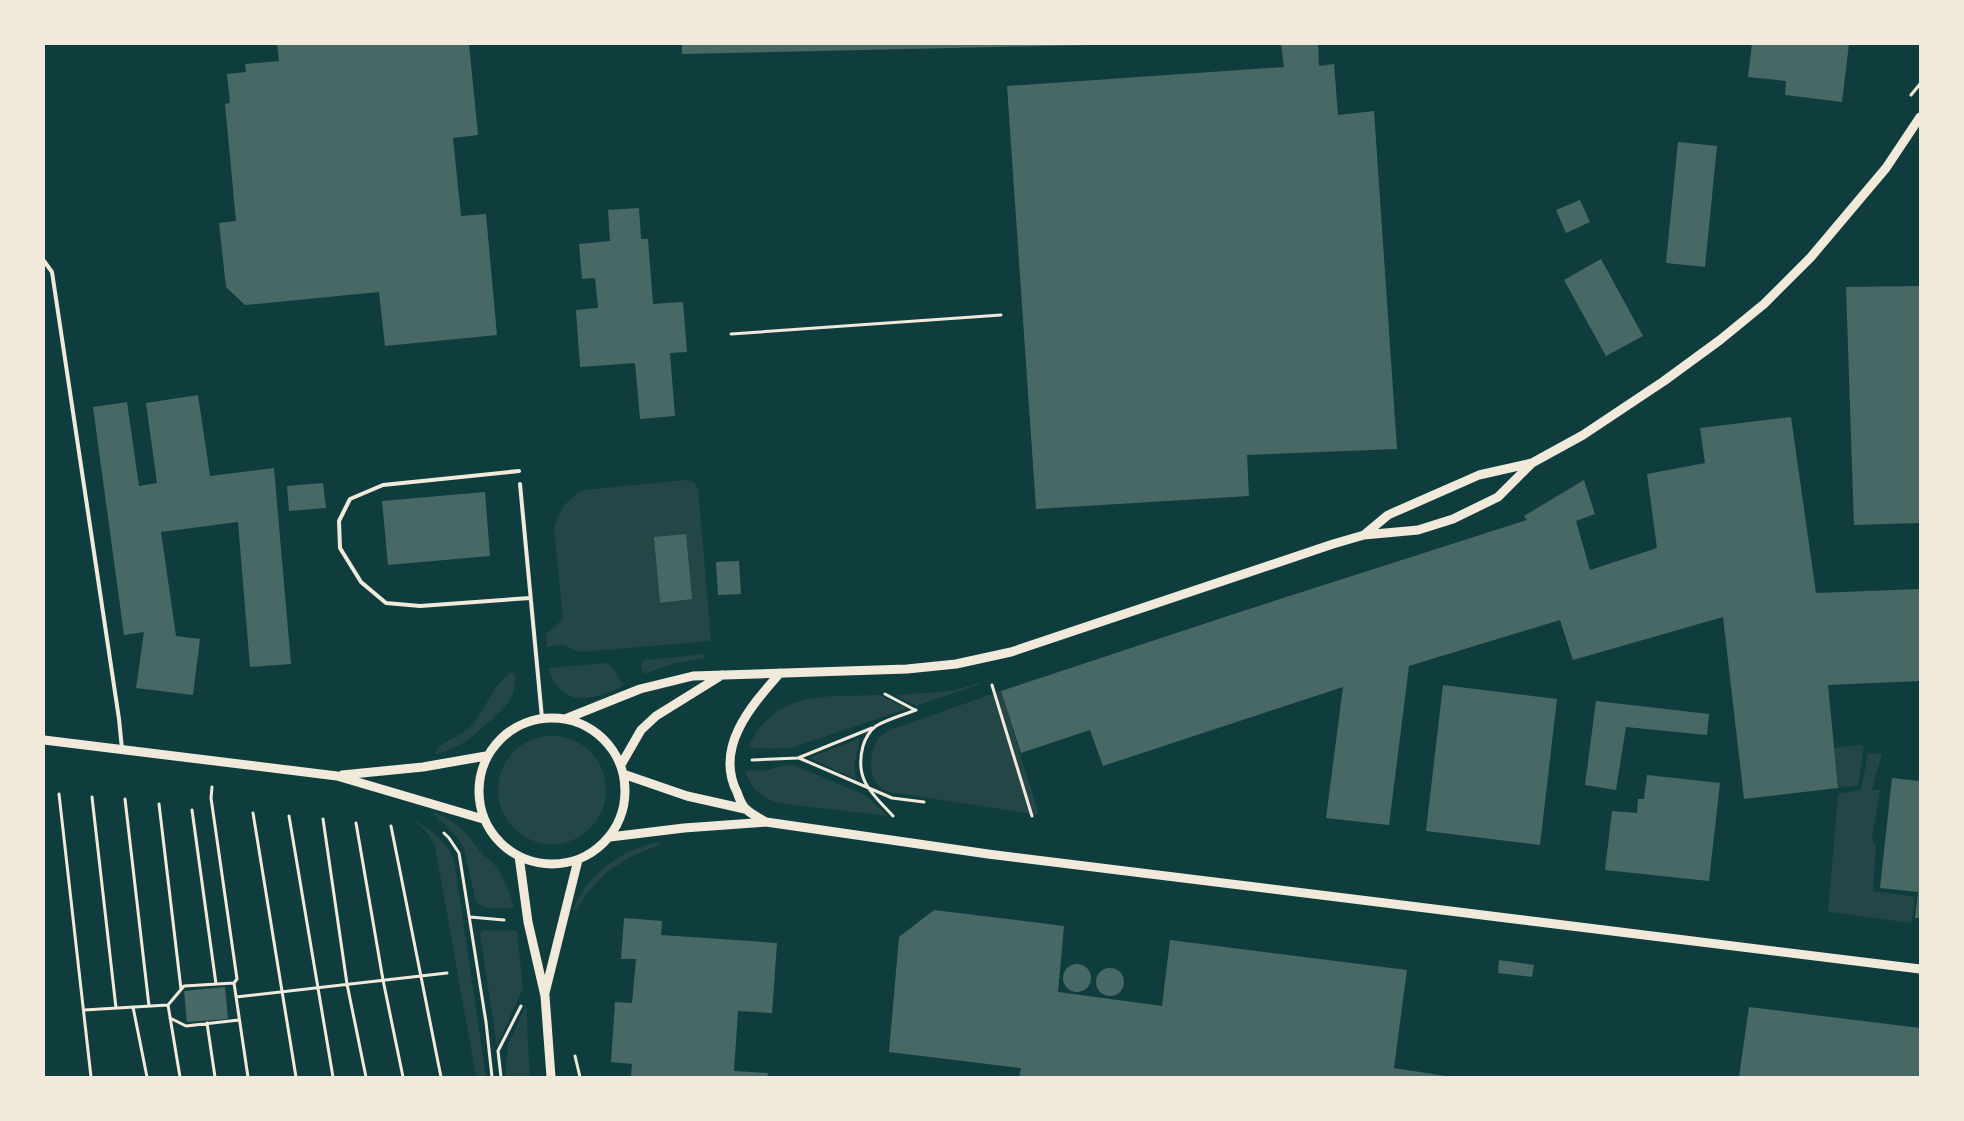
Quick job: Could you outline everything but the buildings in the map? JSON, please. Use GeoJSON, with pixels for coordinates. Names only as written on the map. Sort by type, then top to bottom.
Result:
{"type":"FeatureCollection","features":[{"type":"Feature","properties":{"kind":"street"},"geometry":{"type":"LineString","coordinates":[[565,719],[640,689],[693,676],[871,671],[956,664],[1011,652],[1364,535],[1418,530],[1453,519],[1498,497],[1532,463],[1582,435],[1664,381],[1720,340],[1764,304],[1811,257],[1848,214],[1886,168],[1920,117]]}},
{"type":"Feature","properties":{"kind":"street"},"geometry":{"type":"LineString","coordinates":[[1364,535],[1388,515],[1479,475],[1532,463]]}},
{"type":"Feature","properties":{"kind":"street"},"geometry":{"type":"LineString","coordinates":[[745,809],[732,782],[728,760],[739,728],[753,704],[780,673]]}},
{"type":"Feature","properties":{"kind":"street"},"geometry":{"type":"LineString","coordinates":[[622,763],[642,730],[656,716],[722,675]]}},
{"type":"Feature","properties":{"kind":"street"},"geometry":{"type":"LineString","coordinates":[[542,718],[565,719],[584,725],[601,736],[614,748],[626,775],[621,814],[610,837],[595,850],[578,860],[560,864],[531,862],[499,843],[490,832],[483,819],[478,796],[479,776],[486,756],[500,738],[520,725],[542,718]]}},
{"type":"Feature","properties":{"kind":"street"},"geometry":{"type":"LineString","coordinates":[[44,740],[337,776],[483,819]]}},
{"type":"Feature","properties":{"kind":"street"},"geometry":{"type":"LineString","coordinates":[[337,776],[423,767],[486,756]]}},
{"type":"Feature","properties":{"kind":"street"},"geometry":{"type":"LineString","coordinates":[[626,775],[687,796],[745,809],[766,822]]}},
{"type":"Feature","properties":{"kind":"street"},"geometry":{"type":"LineString","coordinates":[[610,837],[684,828],[766,822],[988,854],[1920,970]]}},
{"type":"Feature","properties":{"kind":"street"},"geometry":{"type":"LineString","coordinates":[[519,856],[528,922],[545,996],[551,1077]]}},
{"type":"Feature","properties":{"kind":"street"},"geometry":{"type":"LineString","coordinates":[[545,996],[578,860]]}},
{"type":"Feature","properties":{"kind":"lane"},"geometry":{"type":"LineString","coordinates":[[44,261],[52,272],[119,719],[122,750]]}},
{"type":"Feature","properties":{"kind":"lane"},"geometry":{"type":"LineString","coordinates":[[519,471],[383,485],[366,492],[350,499],[339,521],[340,548],[361,582],[386,603],[420,606],[530,598]]}},
{"type":"Feature","properties":{"kind":"lane"},"geometry":{"type":"LineString","coordinates":[[520,484],[542,718]]}},
{"type":"Feature","properties":{"kind":"path"},"geometry":{"type":"LineString","coordinates":[[731,334],[1001,315]]}},
{"type":"Feature","properties":{"kind":"path"},"geometry":{"type":"LineString","coordinates":[[992,685],[1032,816]]}},
{"type":"Feature","properties":{"kind":"path"},"geometry":{"type":"LineString","coordinates":[[744,760],[798,758],[916,710]]}},
{"type":"Feature","properties":{"kind":"path"},"geometry":{"type":"LineString","coordinates":[[866,786],[862,776],[860,757],[864,740],[874,727]]}},
{"type":"Feature","properties":{"kind":"path"},"geometry":{"type":"LineString","coordinates":[[798,758],[892,798],[924,802]]}},
{"type":"Feature","properties":{"kind":"path"},"geometry":{"type":"LineString","coordinates":[[212,787],[211,798],[237,979],[234,983],[248,1077]]}},
{"type":"Feature","properties":{"kind":"path"},"geometry":{"type":"LineString","coordinates":[[59,794],[91,1077]]}},
{"type":"Feature","properties":{"kind":"path"},"geometry":{"type":"LineString","coordinates":[[92,797],[116,1008]]}},
{"type":"Feature","properties":{"kind":"path"},"geometry":{"type":"LineString","coordinates":[[125,799],[149,1006]]}},
{"type":"Feature","properties":{"kind":"path"},"geometry":{"type":"LineString","coordinates":[[159,804],[181,989]]}},
{"type":"Feature","properties":{"kind":"path"},"geometry":{"type":"LineString","coordinates":[[192,810],[216,984]]}},
{"type":"Feature","properties":{"kind":"path"},"geometry":{"type":"LineString","coordinates":[[253,813],[296,1077]]}},
{"type":"Feature","properties":{"kind":"path"},"geometry":{"type":"LineString","coordinates":[[289,816],[332,1077]]}},
{"type":"Feature","properties":{"kind":"path"},"geometry":{"type":"LineString","coordinates":[[323,819],[347,984],[366,1077]]}},
{"type":"Feature","properties":{"kind":"path"},"geometry":{"type":"LineString","coordinates":[[356,823],[383,980],[403,1077]]}},
{"type":"Feature","properties":{"kind":"path"},"geometry":{"type":"LineString","coordinates":[[391,826],[441,1077]]}},
{"type":"Feature","properties":{"kind":"path"},"geometry":{"type":"LineString","coordinates":[[439,829],[449,838],[459,853],[492,1077]]}},
{"type":"Feature","properties":{"kind":"path"},"geometry":{"type":"LineString","coordinates":[[501,1077],[498,1052],[539,970]]}},
{"type":"Feature","properties":{"kind":"path"},"geometry":{"type":"LineString","coordinates":[[236,997],[447,973]]}},
{"type":"Feature","properties":{"kind":"path"},"geometry":{"type":"LineString","coordinates":[[180,1077],[168,1005],[184,986],[234,983]]}},
{"type":"Feature","properties":{"kind":"path"},"geometry":{"type":"LineString","coordinates":[[84,1010],[168,1005]]}},
{"type":"Feature","properties":{"kind":"path"},"geometry":{"type":"LineString","coordinates":[[133,1007],[147,1077]]}},
{"type":"Feature","properties":{"kind":"path"},"geometry":{"type":"LineString","coordinates":[[170,1018],[186,1026],[240,1020]]}},
{"type":"Feature","properties":{"kind":"path"},"geometry":{"type":"LineString","coordinates":[[207,1024],[215,1077]]}},
{"type":"Feature","properties":{"kind":"shaded area"},"geometry":{"type":"Polygon","coordinates":[[[686,480],[693,482],[698,488],[711,641],[580,652],[563,645],[547,647],[546,634],[563,619],[554,529],[558,516],[568,501],[584,490],[686,480]]]}},
{"type":"Feature","properties":{"kind":"shaded area"},"geometry":{"type":"Polygon","coordinates":[[[705,654],[705,658],[672,664],[644,674],[641,667],[642,662],[646,660],[705,654]]]}},
{"type":"Feature","properties":{"kind":"shaded area"},"geometry":{"type":"Polygon","coordinates":[[[608,663],[624,685],[589,698],[579,698],[561,690],[553,681],[548,668],[608,663]]]}},
{"type":"Feature","properties":{"kind":"shaded area"},"geometry":{"type":"Polygon","coordinates":[[[510,673],[515,673],[514,689],[505,706],[465,742],[435,754],[440,746],[464,732],[474,723],[498,685],[510,673]]]}},
{"type":"Feature","properties":{"kind":"shaded area"},"geometry":{"type":"Polygon","coordinates":[[[980,683],[916,706],[896,695],[952,691],[980,683]]]}},
{"type":"Feature","properties":{"kind":"shaded area"},"geometry":{"type":"Polygon","coordinates":[[[1001,691],[1039,815],[890,792],[884,790],[874,780],[871,758],[875,744],[882,735],[892,729],[1001,691]]]}},
{"type":"Feature","properties":{"kind":"shaded area"},"geometry":{"type":"Polygon","coordinates":[[[880,695],[907,709],[794,747],[775,749],[748,747],[759,728],[773,715],[788,706],[804,700],[821,697],[880,695]]]}},
{"type":"Feature","properties":{"kind":"shaded area"},"geometry":{"type":"Polygon","coordinates":[[[552,736],[562,737],[582,745],[590,752],[597,760],[605,780],[605,800],[597,820],[590,828],[582,835],[562,843],[552,844],[542,843],[522,835],[514,828],[507,820],[499,800],[498,790],[499,780],[507,760],[514,752],[522,745],[542,737],[552,736]]]}},
{"type":"Feature","properties":{"kind":"shaded area"},"geometry":{"type":"Polygon","coordinates":[[[860,738],[854,765],[856,779],[809,758],[860,738]]]}},
{"type":"Feature","properties":{"kind":"shaded area"},"geometry":{"type":"Polygon","coordinates":[[[1864,746],[1858,785],[1838,788],[1834,748],[1864,746]]]}},
{"type":"Feature","properties":{"kind":"shaded area"},"geometry":{"type":"Polygon","coordinates":[[[1868,753],[1882,754],[1872,790],[1880,790],[1872,839],[1876,845],[1873,891],[1915,897],[1911,923],[1828,912],[1838,794],[1861,790],[1868,753]]]}},
{"type":"Feature","properties":{"kind":"shaded area"},"geometry":{"type":"Polygon","coordinates":[[[794,765],[867,796],[887,816],[779,803],[758,792],[745,771],[768,770],[794,765]]]}},
{"type":"Feature","properties":{"kind":"shaded area"},"geometry":{"type":"Polygon","coordinates":[[[431,812],[447,818],[458,826],[493,863],[503,879],[514,908],[487,908],[476,902],[464,848],[457,837],[431,812]]]}},
{"type":"Feature","properties":{"kind":"shaded area"},"geometry":{"type":"Polygon","coordinates":[[[411,819],[436,835],[454,859],[486,1077],[476,1077],[435,846],[425,831],[411,819]]]}},
{"type":"Feature","properties":{"kind":"shaded area"},"geometry":{"type":"Polygon","coordinates":[[[662,842],[632,856],[607,872],[588,892],[578,908],[573,910],[587,885],[608,864],[634,849],[662,842]]]}},
{"type":"Feature","properties":{"kind":"shaded area"},"geometry":{"type":"Polygon","coordinates":[[[483,930],[517,931],[523,988],[497,1046],[480,934],[483,930]]]}},
{"type":"Feature","properties":{"kind":"shaded area"},"geometry":{"type":"Polygon","coordinates":[[[526,1006],[530,1077],[505,1077],[508,1045],[526,1006]]]}}]}
